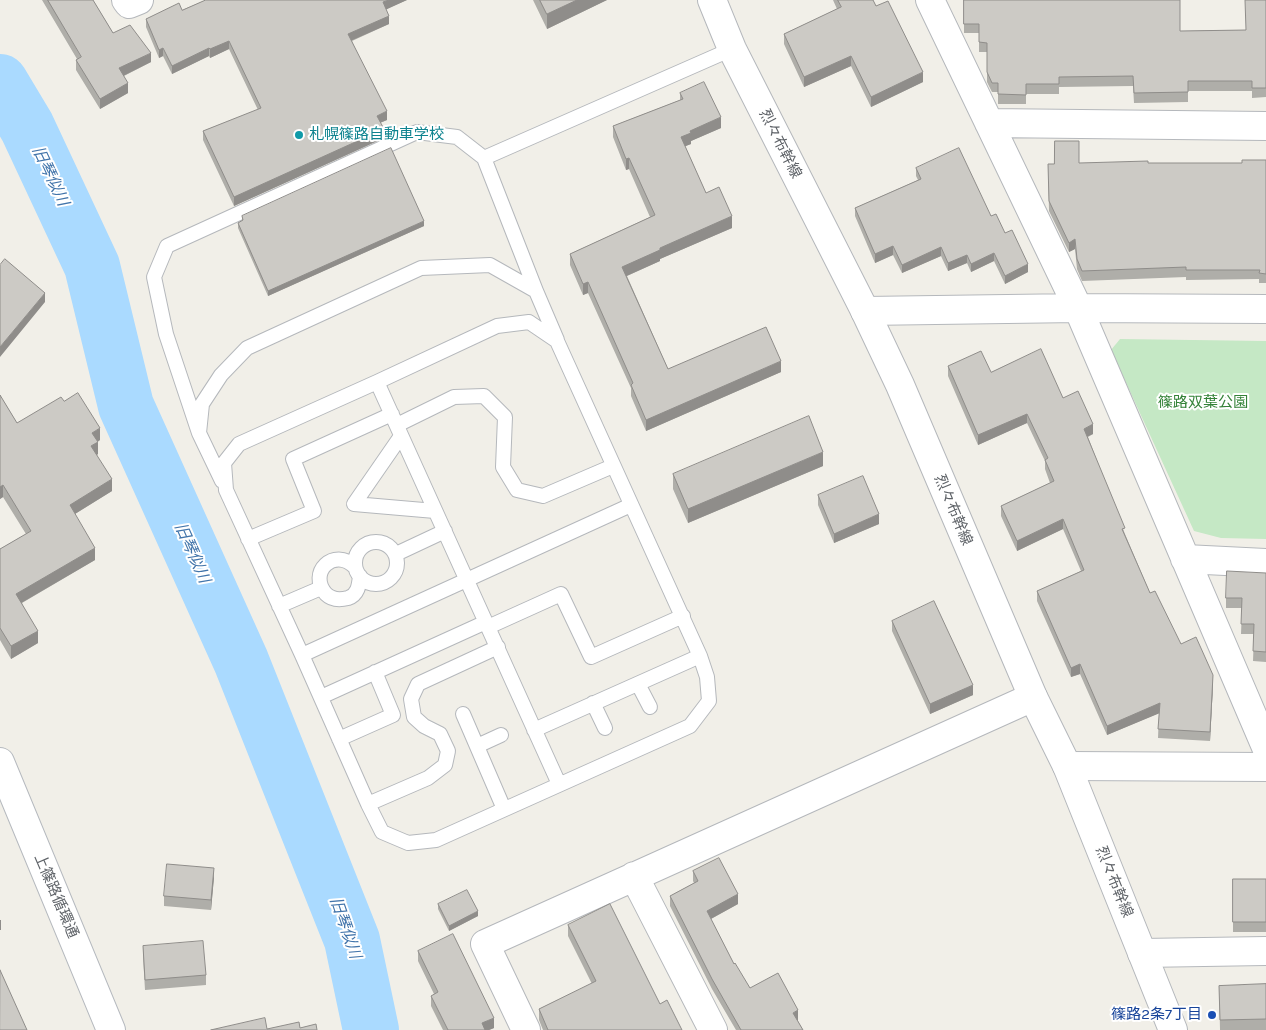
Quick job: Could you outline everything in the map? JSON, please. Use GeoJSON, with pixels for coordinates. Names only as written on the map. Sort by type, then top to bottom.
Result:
{"type":"FeatureCollection","features":[{"type":"Feature","properties":{"kind":"street"},"geometry":{"type":"LineString","coordinates":[[126,0],[129,4],[139,0]]}},
{"type":"Feature","properties":{"kind":"street","name":"烈々布幹線"},"geometry":{"type":"LineString","coordinates":[[712,0],[732,49],[865,311],[900,385],[1033,697],[1067,766],[1173,1030]]}},
{"type":"Feature","properties":{"kind":"street"},"geometry":{"type":"LineString","coordinates":[[930,0],[1078,308],[1266,747]]}},
{"type":"Feature","properties":{"kind":"street"},"geometry":{"type":"LineString","coordinates":[[989,123],[1266,126]]}},
{"type":"Feature","properties":{"kind":"street"},"geometry":{"type":"LineString","coordinates":[[865,311],[1078,308],[1266,309]]}},
{"type":"Feature","properties":{"kind":"street"},"geometry":{"type":"LineString","coordinates":[[1186,559],[1266,563]]}},
{"type":"Feature","properties":{"kind":"street"},"geometry":{"type":"LineString","coordinates":[[526,1030],[485,944],[1033,697]]}},
{"type":"Feature","properties":{"kind":"street","name":"上篠路循環通"},"geometry":{"type":"LineString","coordinates":[[0,762],[111,1030]]}},
{"type":"Feature","properties":{"kind":"street"},"geometry":{"type":"LineString","coordinates":[[1067,766],[1266,767]]}},
{"type":"Feature","properties":{"kind":"street"},"geometry":{"type":"LineString","coordinates":[[634,876],[713,1030]]}},
{"type":"Feature","properties":{"kind":"street"},"geometry":{"type":"LineString","coordinates":[[1142,953],[1266,951]]}},
{"type":"Feature","properties":{"kind":"lane"},"geometry":{"type":"LineString","coordinates":[[484,158],[732,49]]}},
{"type":"Feature","properties":{"kind":"lane"},"geometry":{"type":"LineString","coordinates":[[417,132],[458,137],[484,158],[557,341],[700,656],[707,677],[709,702],[690,726],[436,840],[408,843],[382,832],[199,433],[166,334],[154,277],[167,246],[417,132]]}},
{"type":"Feature","properties":{"kind":"lane"},"geometry":{"type":"LineString","coordinates":[[199,433],[202,404],[221,375],[248,348],[421,268],[490,265],[536,291]]}},
{"type":"Feature","properties":{"kind":"lane"},"geometry":{"type":"LineString","coordinates":[[226,490],[224,463],[240,444],[497,326],[529,322],[557,341]]}},
{"type":"Feature","properties":{"kind":"lane"},"geometry":{"type":"LineString","coordinates":[[377,382],[559,784]]}},
{"type":"Feature","properties":{"kind":"lane"},"geometry":{"type":"LineString","coordinates":[[248,538],[314,511],[292,459],[397,425],[454,397],[484,396],[505,417],[503,467],[517,490],[544,496],[614,466]]}},
{"type":"Feature","properties":{"kind":"lane"},"geometry":{"type":"LineString","coordinates":[[397,425],[354,504],[435,511]]}},
{"type":"Feature","properties":{"kind":"lane"},"geometry":{"type":"LineString","coordinates":[[302,655],[631,505]]}},
{"type":"Feature","properties":{"kind":"lane"},"geometry":{"type":"LineString","coordinates":[[396,554],[445,531]]}},
{"type":"Feature","properties":{"kind":"lane"},"geometry":{"type":"LineString","coordinates":[[396,554],[389,545],[380,542],[370,542],[361,548],[356,557],[357,571],[359,587],[352,596],[340,600],[329,597],[321,588],[319,579],[322,569],[329,562],[338,558],[349,561],[357,571],[368,582],[378,584],[387,581],[395,573],[398,564],[396,554]]}},
{"type":"Feature","properties":{"kind":"lane"},"geometry":{"type":"LineString","coordinates":[[279,606],[321,588]]}},
{"type":"Feature","properties":{"kind":"lane"},"geometry":{"type":"LineString","coordinates":[[321,697],[375,672],[561,594],[591,657],[683,616]]}},
{"type":"Feature","properties":{"kind":"lane"},"geometry":{"type":"LineString","coordinates":[[368,804],[428,778],[445,765],[448,751],[440,734],[424,726],[414,717],[411,699],[418,684],[498,647]]}},
{"type":"Feature","properties":{"kind":"lane"},"geometry":{"type":"LineString","coordinates":[[534,730],[700,656]]}},
{"type":"Feature","properties":{"kind":"lane"},"geometry":{"type":"LineString","coordinates":[[340,739],[393,715],[375,672]]}},
{"type":"Feature","properties":{"kind":"lane"},"geometry":{"type":"LineString","coordinates":[[638,684],[650,707]]}},
{"type":"Feature","properties":{"kind":"lane"},"geometry":{"type":"LineString","coordinates":[[593,704],[605,728]]}},
{"type":"Feature","properties":{"kind":"lane"},"geometry":{"type":"LineString","coordinates":[[463,714],[504,810]]}},
{"type":"Feature","properties":{"kind":"lane"},"geometry":{"type":"LineString","coordinates":[[477,746],[501,736]]}},
{"type":"Feature","properties":{"kind":"green space","name":"篠路双葉公園"},"geometry":{"type":"Polygon","coordinates":[[[1120,339],[1266,341],[1266,539],[1221,538],[1194,531],[1111,350],[1120,339]]]}},
{"type":"Feature","properties":{"kind":"building"},"geometry":{"type":"Polygon","coordinates":[[[48,0],[93,0],[113,33],[130,25],[151,53],[119,68],[128,83],[100,99],[76,60],[81,57],[48,0]]]}},
{"type":"Feature","properties":{"kind":"building"},"geometry":{"type":"Polygon","coordinates":[[[206,0],[389,0],[383,2],[389,16],[348,34],[387,111],[377,116],[384,129],[234,197],[203,131],[261,108],[229,41],[209,48],[172,66],[163,48],[159,50],[146,19],[179,3],[182,10],[206,0]]]}},
{"type":"Feature","properties":{"kind":"building"},"geometry":{"type":"Polygon","coordinates":[[[540,0],[577,0],[547,14],[540,0]]]}},
{"type":"Feature","properties":{"kind":"building"},"geometry":{"type":"Polygon","coordinates":[[[838,0],[873,0],[876,6],[888,1],[923,72],[871,97],[851,56],[804,77],[784,34],[841,7],[838,0]]]}},
{"type":"Feature","properties":{"kind":"building"},"geometry":{"type":"Polygon","coordinates":[[[964,0],[1180,0],[1180,31],[1246,30],[1245,0],[1266,0],[1266,88],[1252,88],[1252,81],[1188,81],[1188,92],[1134,93],[1133,76],[1059,77],[1059,84],[1026,84],[1026,95],[998,94],[998,83],[992,83],[987,72],[987,43],[979,42],[979,24],[964,24],[964,0]]]}},
{"type":"Feature","properties":{"kind":"building"},"geometry":{"type":"Polygon","coordinates":[[[704,82],[721,117],[681,137],[706,193],[719,187],[732,216],[622,267],[668,369],[766,327],[781,361],[646,420],[631,385],[633,383],[588,282],[583,284],[570,254],[655,215],[629,158],[626,159],[613,126],[683,99],[680,93],[704,82]]]}},
{"type":"Feature","properties":{"kind":"building"},"geometry":{"type":"Polygon","coordinates":[[[1055,141],[1079,141],[1079,163],[1148,161],[1148,163],[1242,163],[1242,160],[1266,160],[1266,274],[1259,273],[1260,270],[1186,270],[1186,267],[1082,271],[1077,259],[1075,239],[1069,243],[1049,201],[1048,164],[1054,164],[1055,141]]]}},
{"type":"Feature","properties":{"kind":"building"},"geometry":{"type":"Polygon","coordinates":[[[391,148],[424,221],[268,291],[238,223],[243,220],[242,216],[391,148]]]}},
{"type":"Feature","properties":{"kind":"building"},"geometry":{"type":"Polygon","coordinates":[[[959,148],[991,216],[996,214],[1005,233],[1012,230],[1028,264],[1005,276],[994,253],[971,264],[967,255],[948,263],[941,247],[902,265],[893,246],[875,254],[855,208],[921,179],[916,168],[959,148]]]}},
{"type":"Feature","properties":{"kind":"building"},"geometry":{"type":"Polygon","coordinates":[[[5,259],[45,293],[0,347],[0,265],[5,259]]]}},
{"type":"Feature","properties":{"kind":"building"},"geometry":{"type":"Polygon","coordinates":[[[1041,349],[1063,398],[1078,391],[1093,424],[1084,429],[1125,528],[1122,529],[1150,593],[1155,591],[1181,644],[1196,637],[1213,675],[1210,732],[1158,729],[1160,703],[1107,726],[1080,664],[1071,668],[1037,591],[1084,570],[1063,519],[1017,541],[1001,506],[1054,481],[1045,460],[1048,458],[1027,414],[978,435],[948,366],[981,351],[991,372],[1041,349]]]}},
{"type":"Feature","properties":{"kind":"building"},"geometry":{"type":"Polygon","coordinates":[[[78,393],[100,428],[92,433],[98,442],[91,446],[112,479],[70,505],[95,548],[16,594],[38,631],[11,646],[0,628],[0,549],[31,531],[3,485],[0,487],[0,395],[17,423],[61,397],[64,401],[78,393]]]}},
{"type":"Feature","properties":{"kind":"building"},"geometry":{"type":"Polygon","coordinates":[[[809,416],[823,452],[688,509],[673,474],[809,416]]]}},
{"type":"Feature","properties":{"kind":"building"},"geometry":{"type":"Polygon","coordinates":[[[863,476],[879,514],[834,534],[818,495],[863,476]]]}},
{"type":"Feature","properties":{"kind":"building"},"geometry":{"type":"Polygon","coordinates":[[[1227,571],[1266,573],[1266,652],[1253,651],[1254,624],[1241,624],[1242,598],[1226,598],[1227,571]]]}},
{"type":"Feature","properties":{"kind":"building"},"geometry":{"type":"Polygon","coordinates":[[[934,601],[973,685],[930,704],[892,621],[934,601]]]}},
{"type":"Feature","properties":{"kind":"building"},"geometry":{"type":"Polygon","coordinates":[[[719,858],[738,894],[707,911],[734,964],[750,988],[778,973],[798,1010],[793,1013],[803,1030],[741,1030],[712,979],[670,896],[698,881],[693,871],[719,858]]]}},
{"type":"Feature","properties":{"kind":"building"},"geometry":{"type":"Polygon","coordinates":[[[167,864],[214,868],[211,900],[164,896],[167,864]]]}},
{"type":"Feature","properties":{"kind":"building"},"geometry":{"type":"Polygon","coordinates":[[[1233,879],[1266,879],[1266,922],[1233,922],[1233,879]]]}},
{"type":"Feature","properties":{"kind":"building"},"geometry":{"type":"Polygon","coordinates":[[[467,890],[478,911],[449,926],[438,904],[467,890]]]}},
{"type":"Feature","properties":{"kind":"building"},"geometry":{"type":"Polygon","coordinates":[[[610,904],[660,1004],[667,1000],[682,1030],[548,1030],[539,1009],[596,981],[568,925],[610,904]]]}},
{"type":"Feature","properties":{"kind":"building"},"geometry":{"type":"Polygon","coordinates":[[[453,934],[494,1018],[482,1023],[485,1030],[448,1030],[431,996],[438,992],[418,951],[453,934]]]}},
{"type":"Feature","properties":{"kind":"building"},"geometry":{"type":"Polygon","coordinates":[[[203,941],[206,975],[145,980],[143,946],[203,941]]]}},
{"type":"Feature","properties":{"kind":"building"},"geometry":{"type":"Polygon","coordinates":[[[0,970],[27,1030],[0,1030],[0,970]]]}},
{"type":"Feature","properties":{"kind":"building"},"geometry":{"type":"Polygon","coordinates":[[[1266,984],[1266,1019],[1220,1020],[1219,986],[1266,984]]]}},
{"type":"Feature","properties":{"kind":"building"},"geometry":{"type":"Polygon","coordinates":[[[265,1018],[267,1029],[299,1022],[300,1028],[316,1024],[317,1030],[211,1030],[265,1018]]]}},
{"type":"Feature","properties":{"kind":"waterway","name":"旧琴似川"},"geometry":{"type":"LineString","coordinates":[[0,82],[27,127],[92,266],[126,406],[241,661],[352,940],[371,1030]]}},
{"type":"Feature","properties":{"kind":"place","name":"札幌篠路自動車学校"},"geometry":{"type":"Point","coordinates":[299,135]}},
{"type":"Feature","properties":{"kind":"place","name":"篠路2条7丁目"},"geometry":{"type":"Point","coordinates":[1212,1015]}}]}
